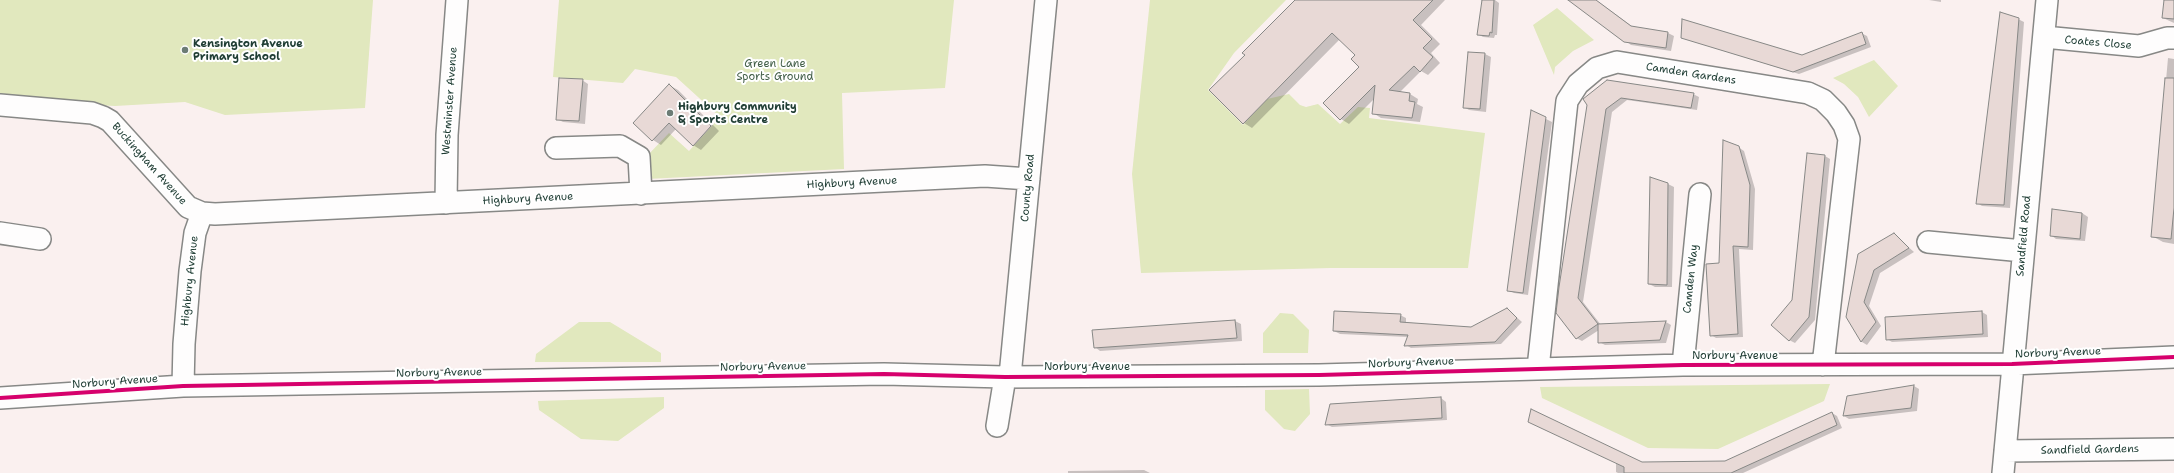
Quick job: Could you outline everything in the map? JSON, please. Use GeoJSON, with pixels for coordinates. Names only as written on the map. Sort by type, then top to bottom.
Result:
{"type":"FeatureCollection","features":[{"type":"Feature","properties":{"kind":"street","name":"Westminster Avenue"},"geometry":{"type":"LineString","coordinates":[[446,203],[447,135],[457,0]]}},
{"type":"Feature","properties":{"kind":"street","name":"County Road"},"geometry":{"type":"LineString","coordinates":[[997,426],[1007,377],[1029,179],[1046,0]]}},
{"type":"Feature","properties":{"kind":"street","name":"Sandfield Road"},"geometry":{"type":"LineString","coordinates":[[2003,473],[2047,0]]}},
{"type":"Feature","properties":{"kind":"street","name":"Coates Close"},"geometry":{"type":"LineString","coordinates":[[2044,37],[2138,46],[2167,38],[2174,38]]}},
{"type":"Feature","properties":{"kind":"street","name":"Camden Gardens"},"geometry":{"type":"LineString","coordinates":[[1538,368],[1567,101],[1578,84],[1597,68],[1617,62],[1808,93],[1823,100],[1836,113],[1844,125],[1849,139],[1823,365]]}},
{"type":"Feature","properties":{"kind":"street","name":"Buckingham Avenue"},"geometry":{"type":"LineString","coordinates":[[0,105],[92,113],[103,117],[110,121],[181,201],[188,207],[202,213]]}},
{"type":"Feature","properties":{"kind":"street"},"geometry":{"type":"LineString","coordinates":[[556,148],[620,146],[639,158],[641,194]]}},
{"type":"Feature","properties":{"kind":"street","name":"Highbury Avenue"},"geometry":{"type":"LineString","coordinates":[[183,386],[184,344],[190,271],[195,233],[202,213],[215,214],[977,177],[1029,179]]}},
{"type":"Feature","properties":{"kind":"street","name":"Camden Way"},"geometry":{"type":"LineString","coordinates":[[1683,365],[1700,194]]}},
{"type":"Feature","properties":{"kind":"street"},"geometry":{"type":"LineString","coordinates":[[0,233],[40,239]]}},
{"type":"Feature","properties":{"kind":"street"},"geometry":{"type":"LineString","coordinates":[[1928,242],[2023,251]]}},
{"type":"Feature","properties":{"kind":"street","name":"Norbury Avenue"},"geometry":{"type":"LineString","coordinates":[[0,398],[183,386],[884,374],[1007,377],[1319,375],[1683,365],[2012,364],[2174,357]]}},
{"type":"Feature","properties":{"kind":"street","name":"Sandfield Gardens"},"geometry":{"type":"LineString","coordinates":[[2005,451],[2174,449]]}},
{"type":"Feature","properties":{"kind":"green space","name":"Kensington Avenue Primary School"},"geometry":{"type":"Polygon","coordinates":[[[0,0],[373,0],[365,108],[225,115],[185,102],[115,106],[0,100],[0,0]]]}},
{"type":"Feature","properties":{"kind":"green space","name":"Green Lane Sports Ground"},"geometry":{"type":"Polygon","coordinates":[[[559,0],[954,0],[945,88],[842,93],[844,169],[647,179],[646,157],[669,133],[689,151],[720,117],[676,77],[635,69],[623,83],[553,77],[559,0]]]}},
{"type":"Feature","properties":{"kind":"green space"},"geometry":{"type":"Polygon","coordinates":[[[1150,0],[1286,0],[1234,53],[1208,90],[1243,125],[1267,99],[1289,94],[1300,105],[1306,107],[1318,104],[1340,124],[1358,107],[1370,108],[1369,118],[1485,133],[1468,268],[1331,268],[1141,273],[1132,174],[1150,0]]]}},
{"type":"Feature","properties":{"kind":"green space"},"geometry":{"type":"Polygon","coordinates":[[[1557,8],[1594,40],[1573,51],[1555,67],[1554,75],[1533,25],[1557,8]]]}},
{"type":"Feature","properties":{"kind":"green space"},"geometry":{"type":"Polygon","coordinates":[[[1874,60],[1898,86],[1869,117],[1858,97],[1844,84],[1833,78],[1874,60]]]}},
{"type":"Feature","properties":{"kind":"green space"},"geometry":{"type":"Polygon","coordinates":[[[1280,313],[1293,314],[1309,330],[1308,353],[1263,353],[1263,333],[1280,313]]]}},
{"type":"Feature","properties":{"kind":"green space"},"geometry":{"type":"Polygon","coordinates":[[[579,322],[610,322],[661,353],[661,362],[535,362],[536,354],[579,322]]]}},
{"type":"Feature","properties":{"kind":"green space"},"geometry":{"type":"Polygon","coordinates":[[[1830,384],[1824,401],[1718,449],[1648,448],[1542,398],[1540,387],[1830,384]]]}},
{"type":"Feature","properties":{"kind":"green space"},"geometry":{"type":"Polygon","coordinates":[[[1309,389],[1310,414],[1295,431],[1284,429],[1265,410],[1265,390],[1309,389]]]}},
{"type":"Feature","properties":{"kind":"green space"},"geometry":{"type":"Polygon","coordinates":[[[664,397],[664,408],[618,441],[581,439],[539,410],[538,401],[664,397]]]}},
{"type":"Feature","properties":{"kind":"building"},"geometry":{"type":"Polygon","coordinates":[[[1295,0],[1433,0],[1413,20],[1432,39],[1423,48],[1433,57],[1420,72],[1414,66],[1389,90],[1410,93],[1409,101],[1415,102],[1412,118],[1372,114],[1375,85],[1340,120],[1323,103],[1359,67],[1351,59],[1355,55],[1332,33],[1243,124],[1209,90],[1245,55],[1242,53],[1295,0]]]}},
{"type":"Feature","properties":{"kind":"building"},"geometry":{"type":"Polygon","coordinates":[[[1482,0],[1494,0],[1492,33],[1490,32],[1489,36],[1477,35],[1482,0]]]}},
{"type":"Feature","properties":{"kind":"building"},"geometry":{"type":"Polygon","coordinates":[[[1568,0],[1596,0],[1631,26],[1668,32],[1666,48],[1624,42],[1568,0]]]}},
{"type":"Feature","properties":{"kind":"building"},"geometry":{"type":"Polygon","coordinates":[[[2164,0],[2174,0],[2174,19],[2162,18],[2164,0]]]}},
{"type":"Feature","properties":{"kind":"building"},"geometry":{"type":"Polygon","coordinates":[[[2000,12],[2019,18],[2004,205],[1976,204],[2000,12]]]}},
{"type":"Feature","properties":{"kind":"building"},"geometry":{"type":"Polygon","coordinates":[[[1682,19],[1802,55],[1862,32],[1866,44],[1793,72],[1681,38],[1682,19]]]}},
{"type":"Feature","properties":{"kind":"building"},"geometry":{"type":"Polygon","coordinates":[[[1468,52],[1485,53],[1480,109],[1463,108],[1468,52]]]}},
{"type":"Feature","properties":{"kind":"building"},"geometry":{"type":"Polygon","coordinates":[[[559,78],[583,79],[579,121],[556,120],[559,78]]]}},
{"type":"Feature","properties":{"kind":"building"},"geometry":{"type":"Polygon","coordinates":[[[2165,78],[2174,78],[2174,208],[2171,239],[2151,237],[2165,78]]]}},
{"type":"Feature","properties":{"kind":"building"},"geometry":{"type":"Polygon","coordinates":[[[1607,80],[1694,93],[1691,108],[1621,98],[1606,109],[1578,298],[1598,324],[1576,339],[1556,313],[1559,287],[1587,105],[1583,99],[1607,80]]]}},
{"type":"Feature","properties":{"kind":"building","name":"Highbury Community & Sports Centre"},"geometry":{"type":"Polygon","coordinates":[[[669,84],[711,126],[693,146],[669,123],[652,141],[633,123],[669,84]]]}},
{"type":"Feature","properties":{"kind":"building"},"geometry":{"type":"Polygon","coordinates":[[[1531,110],[1546,117],[1523,293],[1507,291],[1531,110]]]}},
{"type":"Feature","properties":{"kind":"building"},"geometry":{"type":"Polygon","coordinates":[[[1723,140],[1739,146],[1750,185],[1748,247],[1733,246],[1738,334],[1710,336],[1706,264],[1719,263],[1723,140]]]}},
{"type":"Feature","properties":{"kind":"building"},"geometry":{"type":"Polygon","coordinates":[[[1807,153],[1825,155],[1809,317],[1789,341],[1771,325],[1792,300],[1807,153]]]}},
{"type":"Feature","properties":{"kind":"building"},"geometry":{"type":"Polygon","coordinates":[[[1650,177],[1668,183],[1667,285],[1648,284],[1650,177]]]}},
{"type":"Feature","properties":{"kind":"building"},"geometry":{"type":"Polygon","coordinates":[[[2052,209],[2082,213],[2080,239],[2050,236],[2052,209]]]}},
{"type":"Feature","properties":{"kind":"building"},"geometry":{"type":"Polygon","coordinates":[[[1894,233],[1909,248],[1874,270],[1864,302],[1876,322],[1861,342],[1846,317],[1858,254],[1894,233]]]}},
{"type":"Feature","properties":{"kind":"building"},"geometry":{"type":"Polygon","coordinates":[[[1507,308],[1517,318],[1495,342],[1404,346],[1408,335],[1333,331],[1334,311],[1401,314],[1400,322],[1471,327],[1507,308]]]}},
{"type":"Feature","properties":{"kind":"building"},"geometry":{"type":"Polygon","coordinates":[[[1982,311],[1983,334],[1886,340],[1885,317],[1982,311]]]}},
{"type":"Feature","properties":{"kind":"building"},"geometry":{"type":"Polygon","coordinates":[[[1235,320],[1237,338],[1094,348],[1092,330],[1235,320]]]}},
{"type":"Feature","properties":{"kind":"building"},"geometry":{"type":"Polygon","coordinates":[[[1666,321],[1660,340],[1598,343],[1598,324],[1666,321]]]}},
{"type":"Feature","properties":{"kind":"building"},"geometry":{"type":"Polygon","coordinates":[[[1914,385],[1911,408],[1843,416],[1847,396],[1914,385]]]}},
{"type":"Feature","properties":{"kind":"building"},"geometry":{"type":"Polygon","coordinates":[[[1441,397],[1442,418],[1325,425],[1330,404],[1441,397]]]}},
{"type":"Feature","properties":{"kind":"building"},"geometry":{"type":"Polygon","coordinates":[[[1531,409],[1642,462],[1725,461],[1832,412],[1837,425],[1731,473],[1624,473],[1624,467],[1528,422],[1531,409]]]}},
{"type":"Feature","properties":{"kind":"cycle path"},"geometry":{"type":"LineString","coordinates":[[0,398],[183,386],[884,374],[1005,377],[1319,375],[1683,365],[2012,364],[2174,357]]}},
{"type":"Feature","properties":{"kind":"place","name":"Kensington Avenue Primary School"},"geometry":{"type":"Point","coordinates":[185,50]}},
{"type":"Feature","properties":{"kind":"place","name":"Highbury Community & Sports Centre"},"geometry":{"type":"Point","coordinates":[670,113]}}]}
